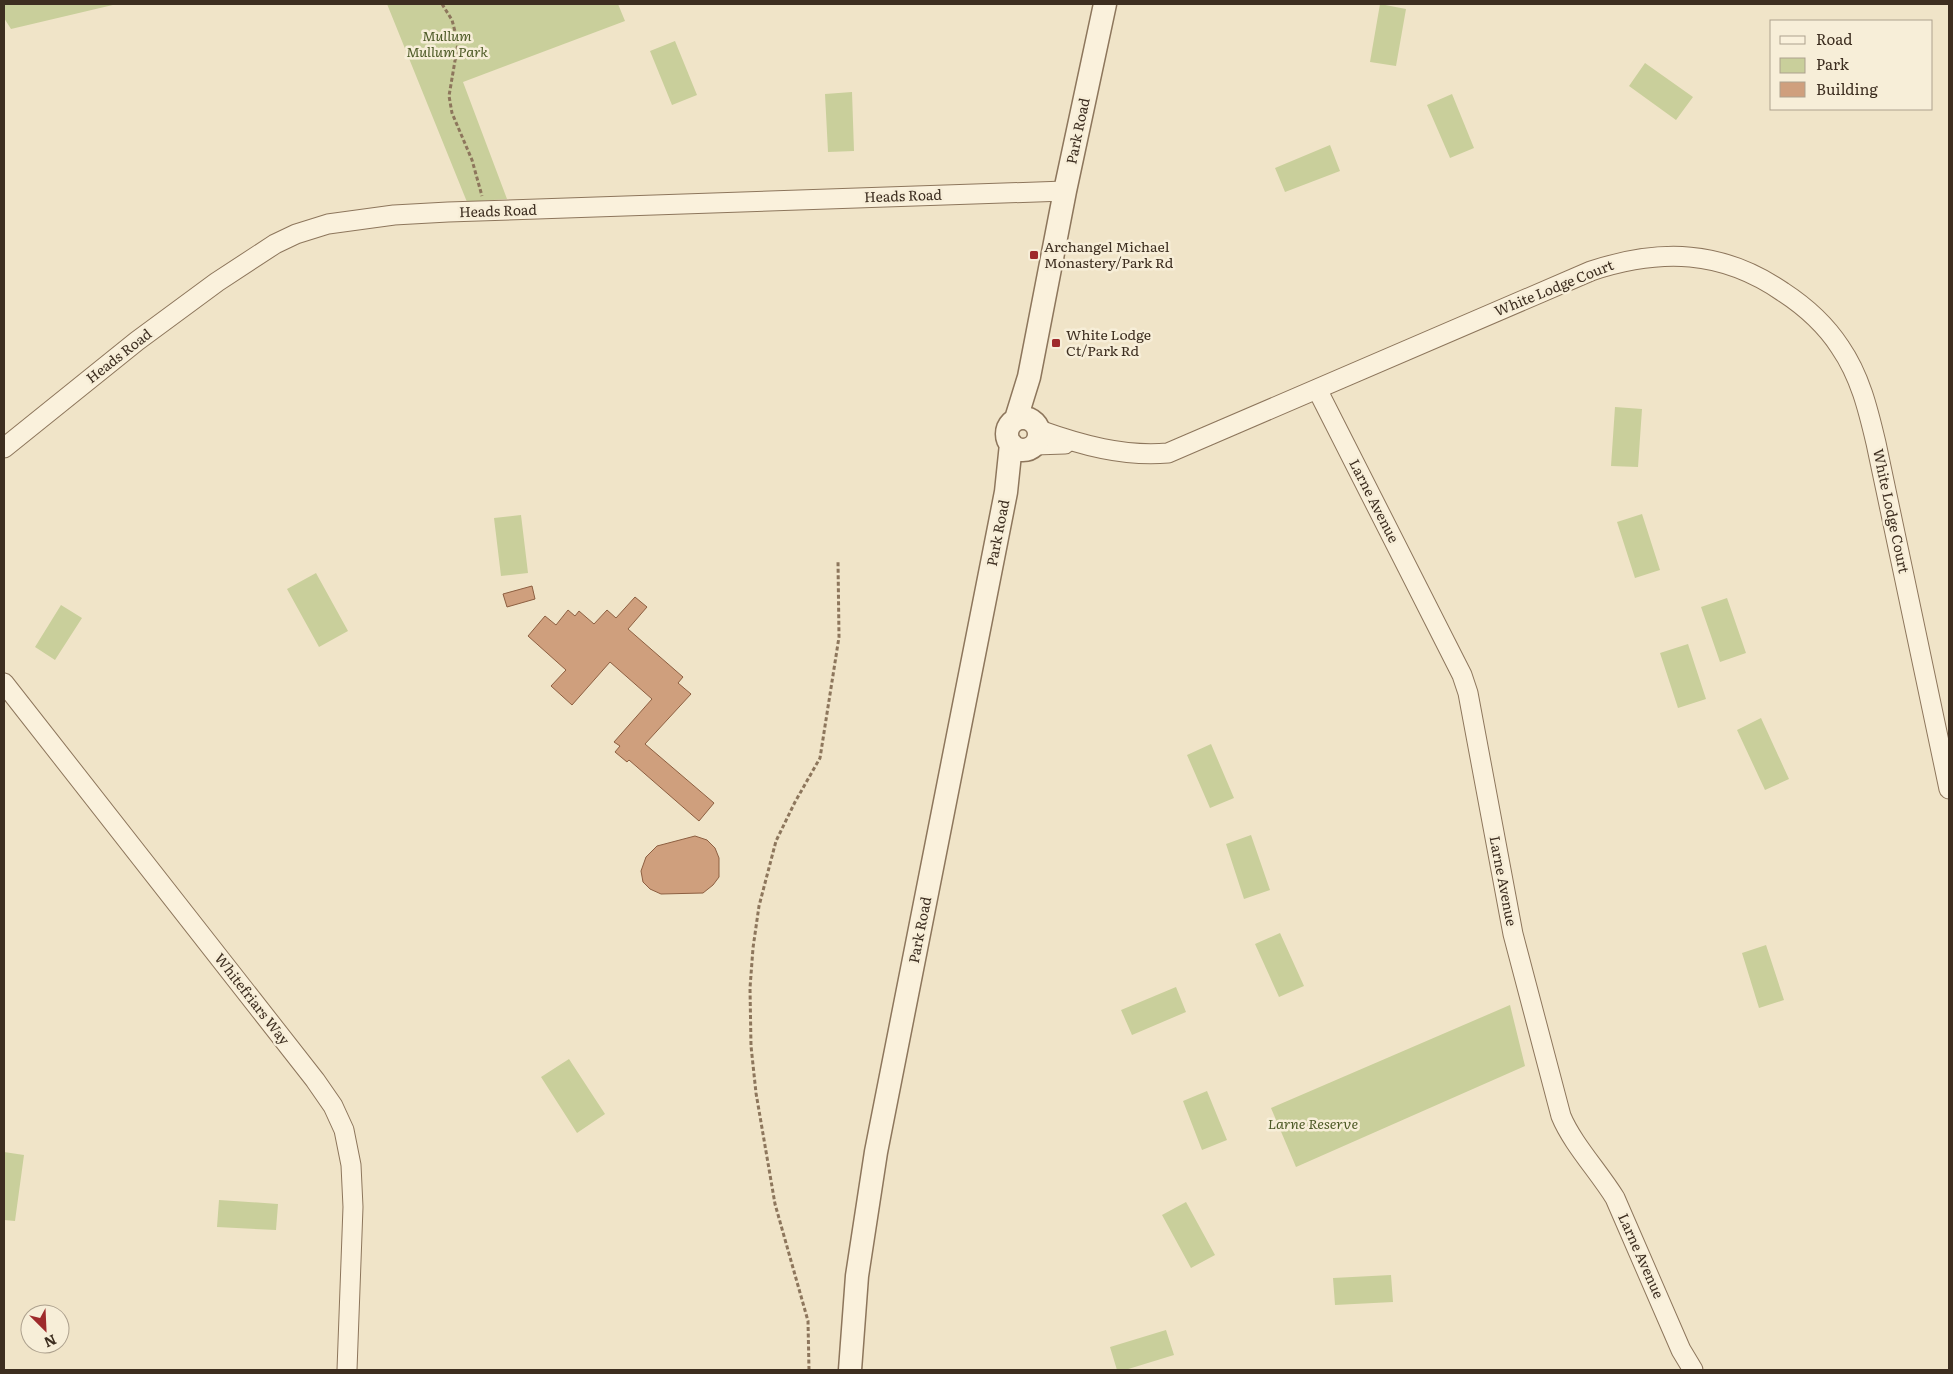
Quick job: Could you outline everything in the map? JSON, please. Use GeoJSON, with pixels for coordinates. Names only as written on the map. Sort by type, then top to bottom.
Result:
{"type":"FeatureCollection","features":[{"type":"Feature","properties":{"kind":"street","name":"Park Road"},"geometry":{"type":"LineString","coordinates":[[850,1370],[857,1276],[873,1169],[1006,492],[1027,435],[1029,377],[1065,191],[1105,4]]}},
{"type":"Feature","properties":{"kind":"street","name":"Heads Road"},"geometry":{"type":"LineString","coordinates":[[4,448],[137,341],[217,282],[275,244],[296,234],[328,224],[394,215],[1065,191]]}},
{"type":"Feature","properties":{"kind":"street","name":"White Lodge Court"},"geometry":{"type":"LineString","coordinates":[[1027,435],[1139,454],[1168,453],[1591,271],[1618,262],[1650,257],[1698,257],[1734,265],[1764,278],[1797,301],[1819,320],[1841,348],[1864,395],[1878,452],[1949,789]]}},
{"type":"Feature","properties":{"kind":"street","name":"Larne Avenue"},"geometry":{"type":"LineString","coordinates":[[1317,389],[1462,674],[1470,701],[1513,934],[1561,1116],[1565,1127],[1601,1175],[1615,1198],[1681,1350],[1693,1370]]}},
{"type":"Feature","properties":{"kind":"street","name":"Whitefriars Way"},"geometry":{"type":"LineString","coordinates":[[4,684],[303,1064],[333,1106],[344,1130],[351,1165],[347,1370]]}},
{"type":"Feature","properties":{"kind":"path"},"geometry":{"type":"LineString","coordinates":[[442,4],[452,20],[458,43],[449,96],[452,113],[472,160],[487,211]]}},
{"type":"Feature","properties":{"kind":"path"},"geometry":{"type":"LineString","coordinates":[[809,1370],[808,1321],[775,1204],[756,1093],[751,1046],[750,988],[759,906],[776,842],[795,802],[820,758],[839,637],[838,561]]}},
{"type":"Feature","properties":{"kind":"green space"},"geometry":{"type":"Polygon","coordinates":[[[4,4],[117,4],[11,29],[4,18],[4,4]]]}},
{"type":"Feature","properties":{"kind":"green space","name":"Mullum Mullum Park"},"geometry":{"type":"Polygon","coordinates":[[[387,4],[618,4],[625,21],[463,82],[507,199],[467,202],[387,4]]]}},
{"type":"Feature","properties":{"kind":"green space"},"geometry":{"type":"Polygon","coordinates":[[[1380,4],[1406,9],[1396,66],[1370,62],[1380,4]]]}},
{"type":"Feature","properties":{"kind":"green space"},"geometry":{"type":"Polygon","coordinates":[[[675,41],[697,95],[672,105],[650,51],[675,41]]]}},
{"type":"Feature","properties":{"kind":"green space"},"geometry":{"type":"Polygon","coordinates":[[[1645,63],[1693,97],[1676,120],[1629,86],[1645,63]]]}},
{"type":"Feature","properties":{"kind":"green space"},"geometry":{"type":"Polygon","coordinates":[[[852,92],[854,151],[828,152],[825,94],[852,92]]]}},
{"type":"Feature","properties":{"kind":"green space"},"geometry":{"type":"Polygon","coordinates":[[[1452,94],[1474,148],[1450,158],[1427,105],[1452,94]]]}},
{"type":"Feature","properties":{"kind":"green space"},"geometry":{"type":"Polygon","coordinates":[[[1330,145],[1340,171],[1285,192],[1275,168],[1330,145]]]}},
{"type":"Feature","properties":{"kind":"green space"},"geometry":{"type":"Polygon","coordinates":[[[1615,407],[1642,409],[1638,467],[1611,466],[1615,407]]]}},
{"type":"Feature","properties":{"kind":"green space"},"geometry":{"type":"Polygon","coordinates":[[[1642,514],[1660,570],[1635,578],[1617,522],[1642,514]]]}},
{"type":"Feature","properties":{"kind":"green space"},"geometry":{"type":"Polygon","coordinates":[[[521,515],[528,573],[501,576],[494,518],[521,515]]]}},
{"type":"Feature","properties":{"kind":"green space"},"geometry":{"type":"Polygon","coordinates":[[[316,573],[348,631],[319,647],[287,589],[316,573]]]}},
{"type":"Feature","properties":{"kind":"green space"},"geometry":{"type":"Polygon","coordinates":[[[1727,598],[1746,653],[1720,662],[1701,607],[1727,598]]]}},
{"type":"Feature","properties":{"kind":"green space"},"geometry":{"type":"Polygon","coordinates":[[[61,605],[82,618],[55,660],[35,647],[61,605]]]}},
{"type":"Feature","properties":{"kind":"green space"},"geometry":{"type":"Polygon","coordinates":[[[1688,644],[1706,699],[1678,708],[1660,653],[1688,644]]]}},
{"type":"Feature","properties":{"kind":"green space"},"geometry":{"type":"Polygon","coordinates":[[[1761,718],[1789,779],[1765,790],[1737,730],[1761,718]]]}},
{"type":"Feature","properties":{"kind":"green space"},"geometry":{"type":"Polygon","coordinates":[[[1211,744],[1234,798],[1210,808],[1187,755],[1211,744]]]}},
{"type":"Feature","properties":{"kind":"green space"},"geometry":{"type":"Polygon","coordinates":[[[1251,835],[1270,890],[1244,899],[1226,844],[1251,835]]]}},
{"type":"Feature","properties":{"kind":"green space"},"geometry":{"type":"Polygon","coordinates":[[[1280,933],[1304,986],[1279,997],[1255,944],[1280,933]]]}},
{"type":"Feature","properties":{"kind":"green space"},"geometry":{"type":"Polygon","coordinates":[[[1766,945],[1784,1000],[1759,1008],[1742,953],[1766,945]]]}},
{"type":"Feature","properties":{"kind":"green space"},"geometry":{"type":"Polygon","coordinates":[[[1176,987],[1186,1012],[1132,1035],[1121,1010],[1176,987]]]}},
{"type":"Feature","properties":{"kind":"green space","name":"Larne Reserve"},"geometry":{"type":"Polygon","coordinates":[[[1510,1005],[1525,1066],[1296,1167],[1271,1108],[1510,1005]]]}},
{"type":"Feature","properties":{"kind":"green space"},"geometry":{"type":"Polygon","coordinates":[[[569,1059],[605,1114],[577,1133],[541,1077],[569,1059]]]}},
{"type":"Feature","properties":{"kind":"green space"},"geometry":{"type":"Polygon","coordinates":[[[1207,1091],[1227,1140],[1202,1150],[1183,1101],[1207,1091]]]}},
{"type":"Feature","properties":{"kind":"green space"},"geometry":{"type":"Polygon","coordinates":[[[4,1152],[24,1155],[15,1221],[4,1220],[4,1152]]]}},
{"type":"Feature","properties":{"kind":"green space"},"geometry":{"type":"Polygon","coordinates":[[[219,1200],[278,1204],[276,1230],[217,1227],[219,1200]]]}},
{"type":"Feature","properties":{"kind":"green space"},"geometry":{"type":"Polygon","coordinates":[[[1186,1202],[1215,1255],[1191,1268],[1162,1215],[1186,1202]]]}},
{"type":"Feature","properties":{"kind":"green space"},"geometry":{"type":"Polygon","coordinates":[[[1391,1275],[1393,1302],[1335,1305],[1333,1278],[1391,1275]]]}},
{"type":"Feature","properties":{"kind":"green space"},"geometry":{"type":"Polygon","coordinates":[[[1166,1330],[1174,1355],[1125,1370],[1117,1370],[1110,1347],[1166,1330]]]}},
{"type":"Feature","properties":{"kind":"building"},"geometry":{"type":"Polygon","coordinates":[[[532,586],[535,599],[507,607],[503,594],[532,586]]]}},
{"type":"Feature","properties":{"kind":"building"},"geometry":{"type":"Polygon","coordinates":[[[635,597],[647,607],[628,629],[683,677],[678,683],[691,694],[645,744],[714,803],[699,821],[629,760],[627,762],[615,752],[620,746],[614,742],[652,699],[610,662],[572,705],[551,686],[566,670],[528,636],[545,616],[556,625],[568,610],[575,616],[579,611],[594,624],[607,610],[616,618],[635,597]]]}},
{"type":"Feature","properties":{"kind":"building"},"geometry":{"type":"Polygon","coordinates":[[[695,836],[707,840],[715,848],[719,858],[719,877],[713,885],[703,893],[661,894],[650,889],[643,882],[641,871],[646,857],[657,846],[695,836]]]}},
{"type":"Feature","properties":{"kind":"place","name":"Archangel Michael Monastery/Park Rd"},"geometry":{"type":"Point","coordinates":[1034,255]}},
{"type":"Feature","properties":{"kind":"place","name":"White Lodge Ct/Park Rd"},"geometry":{"type":"Point","coordinates":[1056,343]}}]}
